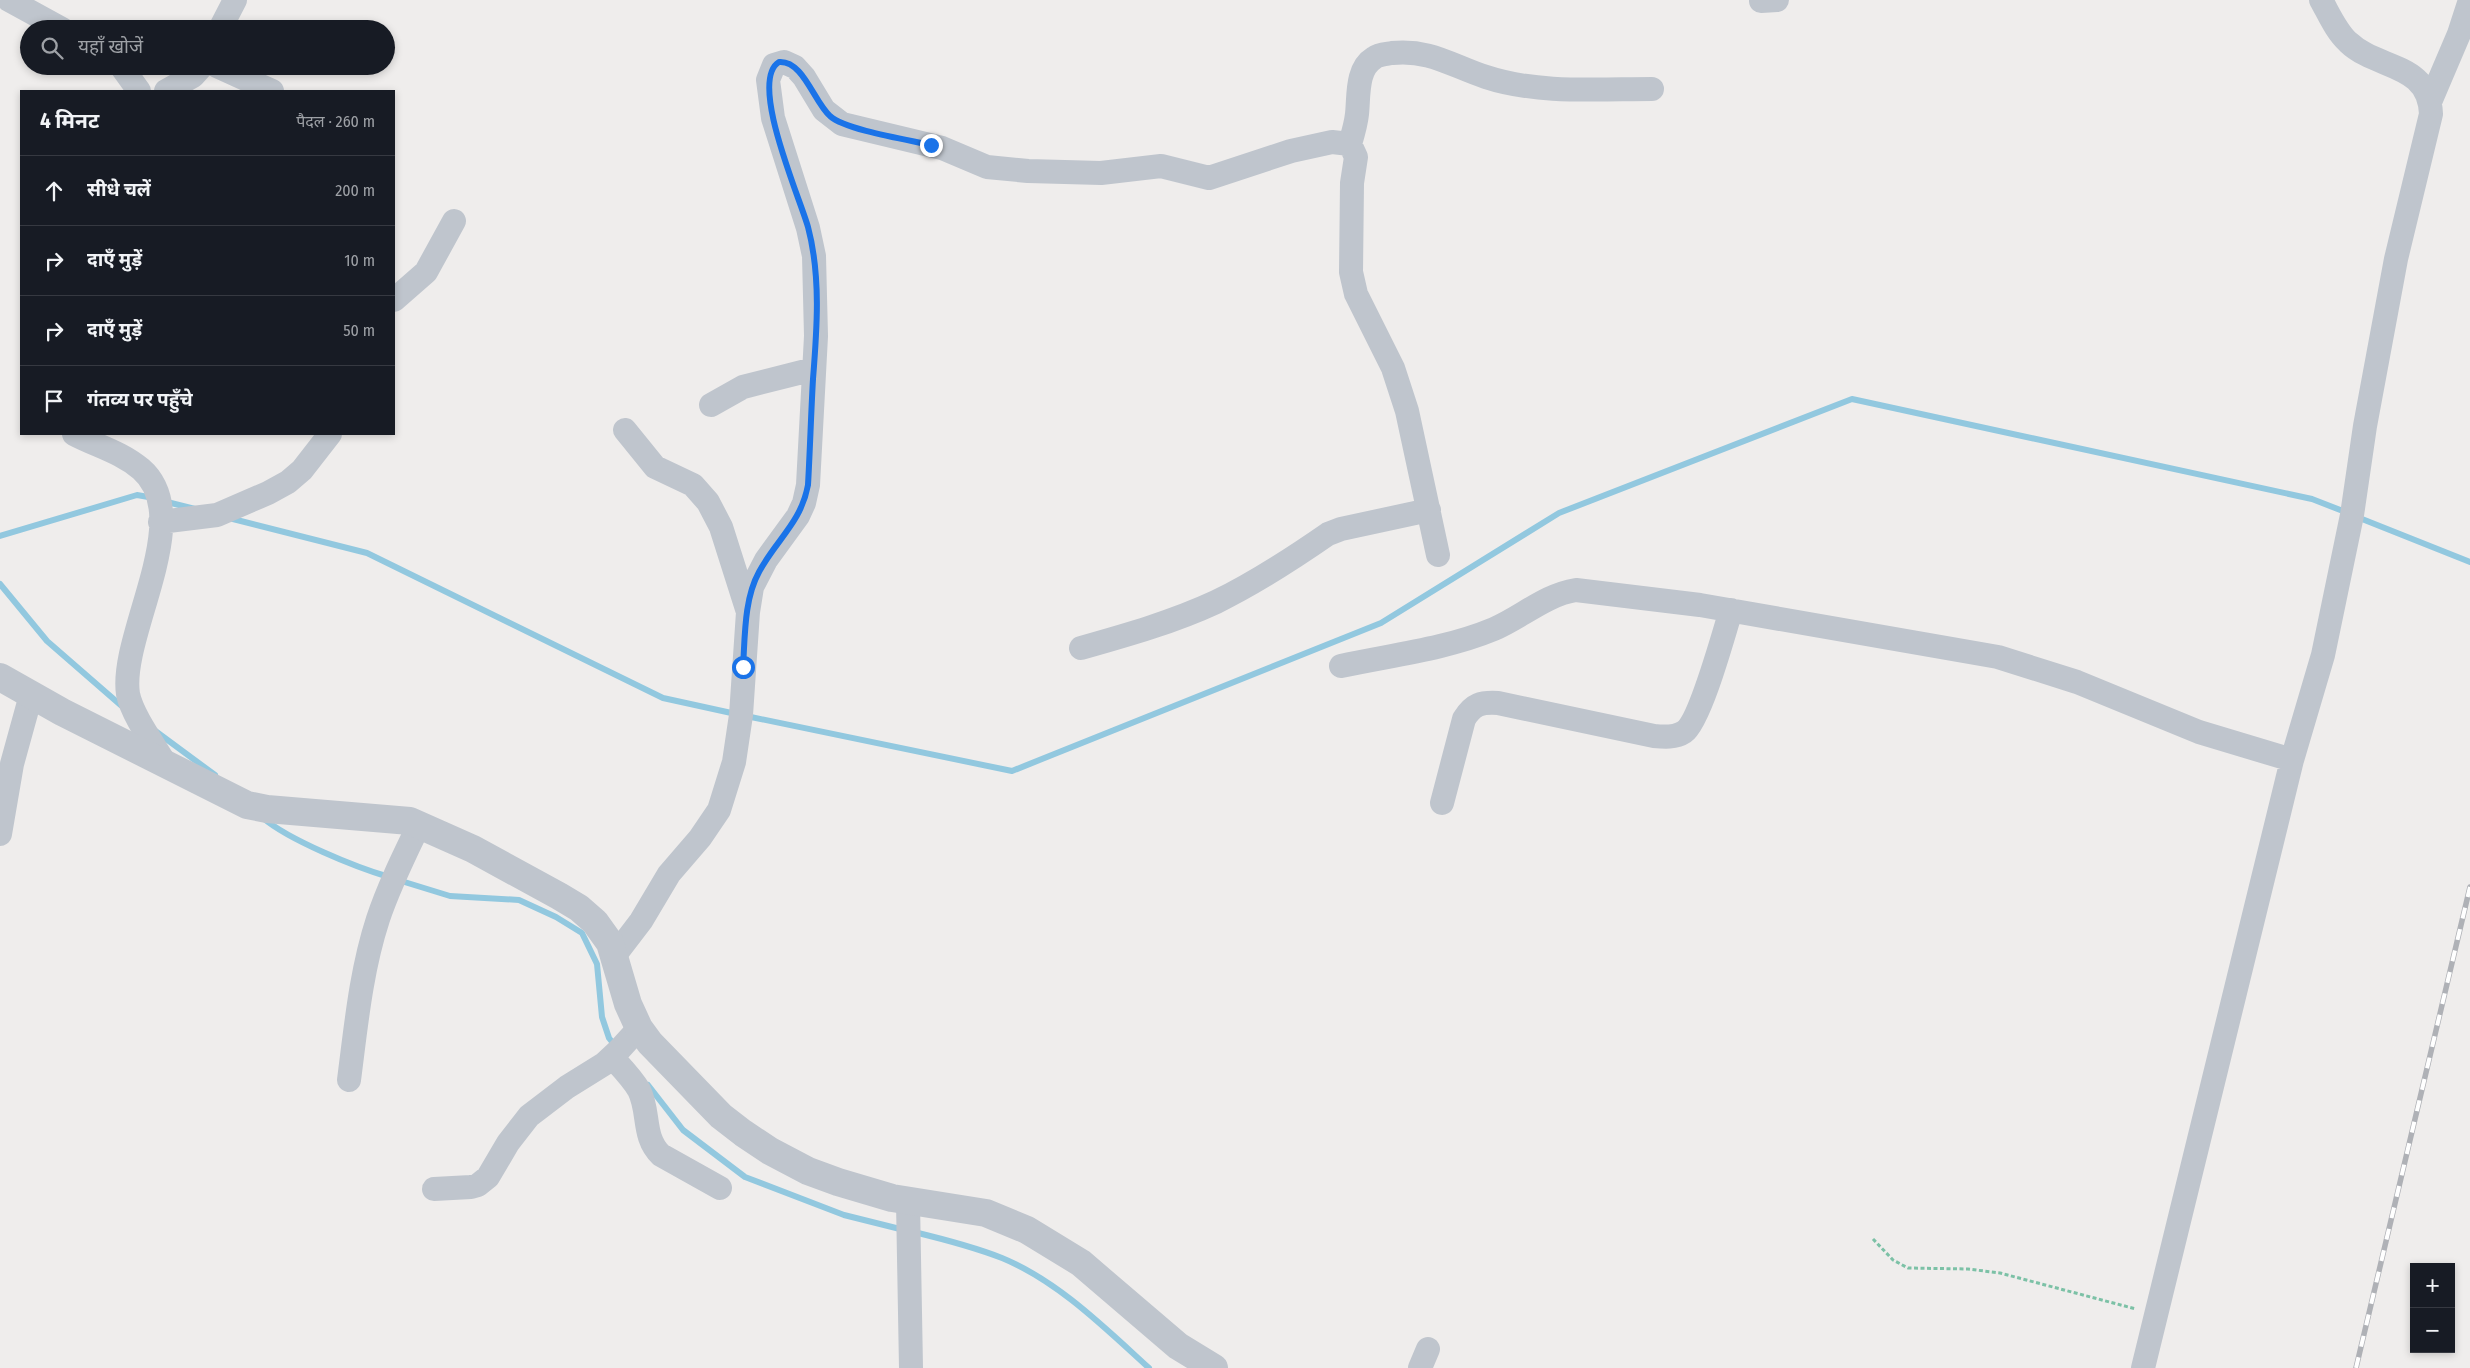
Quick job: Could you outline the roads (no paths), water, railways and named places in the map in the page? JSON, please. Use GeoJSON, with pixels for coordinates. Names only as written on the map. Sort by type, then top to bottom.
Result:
{"type":"FeatureCollection","features":[{"type":"Feature","properties":{"kind":"street"},"geometry":{"type":"LineString","coordinates":[[9,0],[46,20]]}},
{"type":"Feature","properties":{"kind":"street"},"geometry":{"type":"LineString","coordinates":[[225,20],[235,0]]}},
{"type":"Feature","properties":{"kind":"street"},"geometry":{"type":"LineString","coordinates":[[2143,1368],[2292,760],[2326,636],[2352,515],[2365,426],[2396,259],[2431,114],[2428,93],[2416,79],[2348,43],[2321,0]]}},
{"type":"Feature","properties":{"kind":"street"},"geometry":{"type":"LineString","coordinates":[[2430,102],[2459,34],[2470,0]]}},
{"type":"Feature","properties":{"kind":"street"},"geometry":{"type":"LineString","coordinates":[[1350,144],[1363,72],[1373,58],[1379,55],[1418,52],[1434,56],[1487,78],[1568,90],[1652,89]]}},
{"type":"Feature","properties":{"kind":"street"},"geometry":{"type":"LineString","coordinates":[[615,955],[641,921],[669,874],[700,838],[720,810],[734,762],[741,715],[748,612],[752,587],[758,573],[792,527],[804,503],[808,485],[816,327],[814,256],[808,228],[773,118],[769,94],[771,71],[779,62],[784,62],[794,67],[804,77],[824,110],[842,124],[942,148],[987,167],[1101,174],[1161,166],[1209,178],[1291,151],[1332,142],[1344,141],[1350,144],[1356,157],[1350,212],[1351,272],[1356,294],[1392,368],[1407,411],[1438,555]]}},
{"type":"Feature","properties":{"kind":"street"},"geometry":{"type":"LineString","coordinates":[[127,75],[138,90]]}},
{"type":"Feature","properties":{"kind":"street"},"geometry":{"type":"LineString","coordinates":[[168,90],[195,75]]}},
{"type":"Feature","properties":{"kind":"street"},"geometry":{"type":"LineString","coordinates":[[237,75],[270,90]]}},
{"type":"Feature","properties":{"kind":"street"},"geometry":{"type":"LineString","coordinates":[[395,299],[426,272],[454,221]]}},
{"type":"Feature","properties":{"kind":"street"},"geometry":{"type":"LineString","coordinates":[[711,405],[743,387],[814,370]]}},
{"type":"Feature","properties":{"kind":"street"},"geometry":{"type":"LineString","coordinates":[[625,430],[655,467],[693,485],[708,502],[720,527],[748,612]]}},
{"type":"Feature","properties":{"kind":"street"},"geometry":{"type":"LineString","coordinates":[[76,435],[123,455],[143,470],[155,486],[161,500],[156,568],[134,647],[127,682],[128,697],[166,764]]}},
{"type":"Feature","properties":{"kind":"street"},"geometry":{"type":"LineString","coordinates":[[160,522],[217,515],[268,493],[288,482],[302,470],[316,456],[329,435]]}},
{"type":"Feature","properties":{"kind":"street"},"geometry":{"type":"LineString","coordinates":[[1081,648],[1154,627],[1215,602],[1252,583],[1328,534],[1341,529],[1429,510]]}},
{"type":"Feature","properties":{"kind":"street"},"geometry":{"type":"LineString","coordinates":[[1342,666],[1464,640],[1495,629],[1557,594],[1576,590],[1731,610],[1998,657],[2077,682],[2199,732],[2292,760]]}},
{"type":"Feature","properties":{"kind":"street"},"geometry":{"type":"LineString","coordinates":[[1442,803],[1464,719],[1470,709],[1477,704],[1498,703],[1654,736],[1673,737],[1685,732],[1694,718],[1701,700],[1731,610]]}},
{"type":"Feature","properties":{"kind":"street"},"geometry":{"type":"LineString","coordinates":[[0,677],[247,805],[294,812],[390,818],[419,825],[473,849],[579,908],[595,922],[615,955],[628,1004],[639,1028],[675,1070],[721,1116],[770,1151],[808,1171],[838,1182],[908,1202],[986,1213],[1027,1230],[1081,1264],[1178,1346],[1214,1368]]}},
{"type":"Feature","properties":{"kind":"street"},"geometry":{"type":"LineString","coordinates":[[0,834],[12,764],[31,694]]}},
{"type":"Feature","properties":{"kind":"street"},"geometry":{"type":"LineString","coordinates":[[349,1080],[359,999],[368,954],[393,879],[419,825]]}},
{"type":"Feature","properties":{"kind":"street"},"geometry":{"type":"LineString","coordinates":[[434,1189],[478,1185],[488,1177],[508,1143],[529,1116],[544,1102],[612,1057],[639,1028]]}},
{"type":"Feature","properties":{"kind":"street"},"geometry":{"type":"LineString","coordinates":[[612,1057],[639,1090],[644,1105],[646,1126],[653,1148],[661,1156],[720,1188]]}},
{"type":"Feature","properties":{"kind":"street"},"geometry":{"type":"LineString","coordinates":[[908,1202],[911,1368]]}},
{"type":"Feature","properties":{"kind":"waterway"},"geometry":{"type":"LineString","coordinates":[[746,716],[1012,771],[1381,623],[1559,513],[1852,399],[2312,499],[2348,513]]}},
{"type":"Feature","properties":{"kind":"waterway"},"geometry":{"type":"LineString","coordinates":[[0,536],[137,495],[154,498]]}},
{"type":"Feature","properties":{"kind":"waterway"},"geometry":{"type":"LineString","coordinates":[[163,501],[195,509]]}},
{"type":"Feature","properties":{"kind":"waterway"},"geometry":{"type":"LineString","coordinates":[[2357,517],[2470,562]]}},
{"type":"Feature","properties":{"kind":"waterway"},"geometry":{"type":"LineString","coordinates":[[229,518],[367,553],[663,698],[736,714]]}},
{"type":"Feature","properties":{"kind":"waterway"},"geometry":{"type":"LineString","coordinates":[[0,584],[47,641],[124,708]]}},
{"type":"Feature","properties":{"kind":"waterway"},"geometry":{"type":"LineString","coordinates":[[154,730],[215,775]]}},
{"type":"Feature","properties":{"kind":"waterway"},"geometry":{"type":"LineString","coordinates":[[263,818],[305,844],[359,867],[389,877]]}},
{"type":"Feature","properties":{"kind":"waterway"},"geometry":{"type":"LineString","coordinates":[[398,880],[450,896],[519,900],[556,917],[582,933],[597,964],[602,1017],[609,1038],[616,1047]]}},
{"type":"Feature","properties":{"kind":"waterway"},"geometry":{"type":"LineString","coordinates":[[648,1085],[683,1130],[745,1177],[844,1215],[904,1230]]}},
{"type":"Feature","properties":{"kind":"waterway"},"geometry":{"type":"LineString","coordinates":[[914,1232],[981,1250],[1023,1268],[1062,1292],[1149,1368]]}},
{"type":"Feature","properties":{"kind":"railway"},"geometry":{"type":"LineString","coordinates":[[2356,1368],[2470,887]]}}]}
